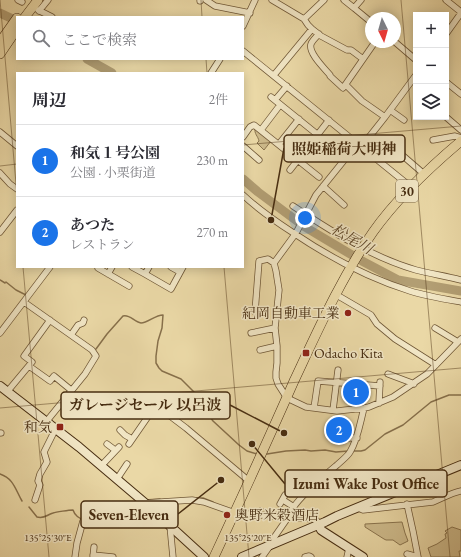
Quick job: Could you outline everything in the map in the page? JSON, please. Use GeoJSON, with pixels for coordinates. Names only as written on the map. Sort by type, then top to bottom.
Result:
{"type":"FeatureCollection","features":[{"type":"Feature","properties":{"kind":"main road"},"geometry":{"type":"LineString","coordinates":[[22,16],[38,0]]}},
{"type":"Feature","properties":{"kind":"main road"},"geometry":{"type":"LineString","coordinates":[[22,16],[23,1]]}},
{"type":"Feature","properties":{"kind":"main road"},"geometry":{"type":"LineString","coordinates":[[0,42],[14,30]]}},
{"type":"Feature","properties":{"kind":"main road"},"geometry":{"type":"LineString","coordinates":[[0,54],[14,30]]}},
{"type":"Feature","properties":{"kind":"main road","name":"30"},"geometry":{"type":"LineString","coordinates":[[214,557],[335,294],[351,267],[374,231],[411,187],[461,141]]}},
{"type":"Feature","properties":{"kind":"main road"},"geometry":{"type":"LineString","coordinates":[[3,389],[56,428],[102,466],[204,557]]}},
{"type":"Feature","properties":{"kind":"main road"},"geometry":{"type":"LineString","coordinates":[[242,557],[461,465]]}},
{"type":"Feature","properties":{"kind":"main road"},"geometry":{"type":"LineString","coordinates":[[319,525],[321,530],[363,557]]}},
{"type":"Feature","properties":{"kind":"street"},"geometry":{"type":"LineString","coordinates":[[48,0],[38,10],[50,16]]}},
{"type":"Feature","properties":{"kind":"street"},"geometry":{"type":"LineString","coordinates":[[206,0],[215,6],[224,5],[250,12]]}},
{"type":"Feature","properties":{"kind":"street"},"geometry":{"type":"LineString","coordinates":[[244,23],[255,0]]}},
{"type":"Feature","properties":{"kind":"street"},"geometry":{"type":"LineString","coordinates":[[272,0],[304,19],[308,25],[319,34],[347,50],[351,50],[363,59]]}},
{"type":"Feature","properties":{"kind":"street"},"geometry":{"type":"LineString","coordinates":[[304,19],[324,0]]}},
{"type":"Feature","properties":{"kind":"street"},"geometry":{"type":"LineString","coordinates":[[344,0],[365,17]]}},
{"type":"Feature","properties":{"kind":"street"},"geometry":{"type":"LineString","coordinates":[[354,8],[361,0]]}},
{"type":"Feature","properties":{"kind":"street"},"geometry":{"type":"LineString","coordinates":[[446,0],[461,12],[449,30]]}},
{"type":"Feature","properties":{"kind":"street"},"geometry":{"type":"LineString","coordinates":[[274,75],[312,28]]}},
{"type":"Feature","properties":{"kind":"street"},"geometry":{"type":"LineString","coordinates":[[319,34],[310,46],[317,61],[343,88],[371,48]]}},
{"type":"Feature","properties":{"kind":"street"},"geometry":{"type":"LineString","coordinates":[[401,47],[413,57]]}},
{"type":"Feature","properties":{"kind":"street"},"geometry":{"type":"LineString","coordinates":[[244,52],[360,144],[411,187]]}},
{"type":"Feature","properties":{"kind":"street"},"geometry":{"type":"LineString","coordinates":[[212,72],[219,60]]}},
{"type":"Feature","properties":{"kind":"street"},"geometry":{"type":"LineString","coordinates":[[274,263],[296,234],[316,195],[385,117],[413,78]]}},
{"type":"Feature","properties":{"kind":"street"},"geometry":{"type":"LineString","coordinates":[[448,84],[461,94]]}},
{"type":"Feature","properties":{"kind":"street"},"geometry":{"type":"LineString","coordinates":[[346,85],[362,101],[385,117]]}},
{"type":"Feature","properties":{"kind":"street"},"geometry":{"type":"LineString","coordinates":[[287,86],[273,99],[318,135]]}},
{"type":"Feature","properties":{"kind":"street"},"geometry":{"type":"LineString","coordinates":[[261,130],[280,105]]}},
{"type":"Feature","properties":{"kind":"street"},"geometry":{"type":"LineString","coordinates":[[390,110],[404,120]]}},
{"type":"Feature","properties":{"kind":"street"},"geometry":{"type":"LineString","coordinates":[[449,117],[461,130]]}},
{"type":"Feature","properties":{"kind":"street"},"geometry":{"type":"LineString","coordinates":[[278,144],[298,119]]}},
{"type":"Feature","properties":{"kind":"street"},"geometry":{"type":"LineString","coordinates":[[290,170],[329,120]]}},
{"type":"Feature","properties":{"kind":"street"},"geometry":{"type":"LineString","coordinates":[[244,136],[250,127],[254,125],[319,177]]}},
{"type":"Feature","properties":{"kind":"street"},"geometry":{"type":"LineString","coordinates":[[0,132],[16,145]]}},
{"type":"Feature","properties":{"kind":"street"},"geometry":{"type":"LineString","coordinates":[[433,140],[454,136],[461,138]]}},
{"type":"Feature","properties":{"kind":"street"},"geometry":{"type":"LineString","coordinates":[[313,141],[330,155]]}},
{"type":"Feature","properties":{"kind":"street"},"geometry":{"type":"LineString","coordinates":[[244,147],[259,160]]}},
{"type":"Feature","properties":{"kind":"street"},"geometry":{"type":"LineString","coordinates":[[402,155],[424,174]]}},
{"type":"Feature","properties":{"kind":"street"},"geometry":{"type":"LineString","coordinates":[[0,173],[16,188]]}},
{"type":"Feature","properties":{"kind":"street"},"geometry":{"type":"LineString","coordinates":[[323,186],[344,205]]}},
{"type":"Feature","properties":{"kind":"street"},"geometry":{"type":"LineString","coordinates":[[244,196],[280,224],[304,240],[365,274],[410,291],[461,302]]}},
{"type":"Feature","properties":{"kind":"street"},"geometry":{"type":"LineString","coordinates":[[292,206],[362,249],[415,270],[461,280]]}},
{"type":"Feature","properties":{"kind":"street"},"geometry":{"type":"LineString","coordinates":[[0,232],[16,211]]}},
{"type":"Feature","properties":{"kind":"street"},"geometry":{"type":"LineString","coordinates":[[255,312],[254,297],[256,272],[259,261],[268,259],[274,263],[279,290],[275,328],[277,346],[276,378],[278,384],[287,398],[306,407],[337,411],[364,408],[379,403],[393,397],[427,374],[460,341],[435,328]]}},
{"type":"Feature","properties":{"kind":"street"},"geometry":{"type":"LineString","coordinates":[[0,333],[49,268]]}},
{"type":"Feature","properties":{"kind":"street"},"geometry":{"type":"LineString","coordinates":[[98,268],[129,286]]}},
{"type":"Feature","properties":{"kind":"street"},"geometry":{"type":"LineString","coordinates":[[108,274],[111,268]]}},
{"type":"Feature","properties":{"kind":"street"},"geometry":{"type":"LineString","coordinates":[[134,268],[171,290],[182,270]]}},
{"type":"Feature","properties":{"kind":"street"},"geometry":{"type":"LineString","coordinates":[[145,274],[148,268]]}},
{"type":"Feature","properties":{"kind":"street"},"geometry":{"type":"LineString","coordinates":[[335,294],[372,315],[377,324],[395,339],[436,366]]}},
{"type":"Feature","properties":{"kind":"street"},"geometry":{"type":"LineString","coordinates":[[24,302],[92,350],[96,356],[85,374],[46,422]]}},
{"type":"Feature","properties":{"kind":"street"},"geometry":{"type":"LineString","coordinates":[[3,389],[32,362],[24,356],[50,320]]}},
{"type":"Feature","properties":{"kind":"street"},"geometry":{"type":"LineString","coordinates":[[71,335],[78,325],[83,323],[84,320]]}},
{"type":"Feature","properties":{"kind":"street"},"geometry":{"type":"LineString","coordinates":[[251,333],[275,328]]}},
{"type":"Feature","properties":{"kind":"street"},"geometry":{"type":"LineString","coordinates":[[260,350],[277,346]]}},
{"type":"Feature","properties":{"kind":"street"},"geometry":{"type":"LineString","coordinates":[[29,366],[50,381],[54,376],[71,390]]}},
{"type":"Feature","properties":{"kind":"street"},"geometry":{"type":"LineString","coordinates":[[333,410],[338,370]]}},
{"type":"Feature","properties":{"kind":"street"},"geometry":{"type":"LineString","coordinates":[[388,374],[414,384]]}},
{"type":"Feature","properties":{"kind":"street"},"geometry":{"type":"LineString","coordinates":[[314,408],[318,381],[380,384],[379,403]]}},
{"type":"Feature","properties":{"kind":"street"},"geometry":{"type":"LineString","coordinates":[[120,430],[130,441],[141,422],[155,404],[249,481]]}},
{"type":"Feature","properties":{"kind":"street"},"geometry":{"type":"LineString","coordinates":[[262,557],[294,507],[306,493],[349,453],[357,438],[364,408]]}},
{"type":"Feature","properties":{"kind":"street"},"geometry":{"type":"LineString","coordinates":[[35,500],[40,486],[38,481],[40,474],[47,462],[44,452],[56,428]]}},
{"type":"Feature","properties":{"kind":"street"},"geometry":{"type":"LineString","coordinates":[[337,438],[357,438]]}},
{"type":"Feature","properties":{"kind":"street"},"geometry":{"type":"LineString","coordinates":[[102,466],[117,448],[107,444]]}},
{"type":"Feature","properties":{"kind":"street"},"geometry":{"type":"LineString","coordinates":[[116,479],[127,464]]}},
{"type":"Feature","properties":{"kind":"street"},"geometry":{"type":"LineString","coordinates":[[358,488],[366,481],[377,500]]}},
{"type":"Feature","properties":{"kind":"street"},"geometry":{"type":"LineString","coordinates":[[300,486],[306,493]]}},
{"type":"Feature","properties":{"kind":"street"},"geometry":{"type":"LineString","coordinates":[[358,508],[363,510],[433,502],[450,494],[461,491]]}},
{"type":"Feature","properties":{"kind":"street"},"geometry":{"type":"LineString","coordinates":[[145,503],[192,500],[204,502],[234,513],[313,518],[319,525]]}},
{"type":"Feature","properties":{"kind":"street"},"geometry":{"type":"LineString","coordinates":[[283,500],[294,507]]}},
{"type":"Feature","properties":{"kind":"street"},"geometry":{"type":"LineString","coordinates":[[407,504],[418,557],[407,554]]}},
{"type":"Feature","properties":{"kind":"street"},"geometry":{"type":"LineString","coordinates":[[76,557],[77,533],[83,521]]}},
{"type":"Feature","properties":{"kind":"street"},"geometry":{"type":"LineString","coordinates":[[170,526],[174,557]]}},
{"type":"Feature","properties":{"kind":"street"},"geometry":{"type":"LineString","coordinates":[[94,547],[93,556],[114,555]]}},
{"type":"Feature","properties":{"kind":"street"},"geometry":{"type":"LineString","coordinates":[[346,557],[349,548]]}},
{"type":"Feature","properties":{"kind":"street"},"geometry":{"type":"LineString","coordinates":[[305,557],[311,557]]}},
{"type":"Feature","properties":{"kind":"shaded area"},"geometry":{"type":"Polygon","coordinates":[[[255,128],[271,141],[264,150],[257,143],[259,141],[255,128]]]}},
{"type":"Feature","properties":{"kind":"shaded area"},"geometry":{"type":"Polygon","coordinates":[[[402,522],[408,541],[400,545],[393,540],[384,539],[365,527],[365,524],[402,522]]]}},
{"type":"Feature","properties":{"kind":"shaded area"},"geometry":{"type":"Polygon","coordinates":[[[452,527],[461,530],[461,551],[459,551],[460,557],[431,557],[428,548],[446,538],[445,534],[447,533],[445,531],[452,527]]]}},
{"type":"Feature","properties":{"kind":"waterway","name":"松尾川"},"geometry":{"type":"LineString","coordinates":[[0,13],[16,21]]}},
{"type":"Feature","properties":{"kind":"waterway","name":"松尾川"},"geometry":{"type":"LineString","coordinates":[[89,60],[110,72]]}},
{"type":"Feature","properties":{"kind":"waterway","name":"松尾川"},"geometry":{"type":"LineString","coordinates":[[244,180],[305,227],[362,261],[398,280],[461,291]]}},
{"type":"Feature","properties":{"kind":"waterway"},"geometry":{"type":"LineString","coordinates":[[0,280],[5,283]]}},
{"type":"Feature","properties":{"kind":"waterway"},"geometry":{"type":"LineString","coordinates":[[6,282],[16,290],[26,295]]}},
{"type":"Feature","properties":{"kind":"waterway"},"geometry":{"type":"LineString","coordinates":[[96,349],[123,316],[128,316],[141,323],[163,315],[162,328],[156,356],[156,363],[159,368],[162,371],[181,379],[198,396],[200,403],[213,421],[239,445],[247,451],[257,454]]}},
{"type":"Feature","properties":{"kind":"waterway"},"geometry":{"type":"LineString","coordinates":[[353,451],[365,450],[385,434],[403,425],[431,402],[449,395],[461,395]]}},
{"type":"Feature","properties":{"kind":"waterway"},"geometry":{"type":"LineString","coordinates":[[267,454],[305,450],[325,450],[336,452],[348,451]]}},
{"type":"Feature","properties":{"kind":"waterway"},"geometry":{"type":"LineString","coordinates":[[0,474],[5,476],[11,482],[22,501]]}},
{"type":"Feature","properties":{"kind":"waterway"},"geometry":{"type":"LineString","coordinates":[[195,498],[203,498],[213,502]]}},
{"type":"Feature","properties":{"kind":"waterway"},"geometry":{"type":"LineString","coordinates":[[145,500],[160,499]]}},
{"type":"Feature","properties":{"kind":"waterway"},"geometry":{"type":"LineString","coordinates":[[29,507],[37,517],[42,518],[51,514],[73,510],[77,516],[84,520],[98,514],[139,503]]}},
{"type":"Feature","properties":{"kind":"waterway"},"geometry":{"type":"LineString","coordinates":[[260,508],[271,512],[285,513]]}},
{"type":"Feature","properties":{"kind":"place","name":"照姫稲荷大明神"},"geometry":{"type":"Point","coordinates":[271,220]}},
{"type":"Feature","properties":{"kind":"place","name":"紀岡自動車工業"},"geometry":{"type":"Point","coordinates":[348,313]}},
{"type":"Feature","properties":{"kind":"place","name":"Odacho Kita"},"geometry":{"type":"Point","coordinates":[306,353]}},
{"type":"Feature","properties":{"kind":"place","name":"和気１号公園"},"geometry":{"type":"Point","coordinates":[356,392]}},
{"type":"Feature","properties":{"kind":"place","name":"和気"},"geometry":{"type":"Point","coordinates":[60,427]}},
{"type":"Feature","properties":{"kind":"place","name":"あつた"},"geometry":{"type":"Point","coordinates":[339,430]}},
{"type":"Feature","properties":{"kind":"place","name":"ガレージセール 以呂波"},"geometry":{"type":"Point","coordinates":[284,433]}},
{"type":"Feature","properties":{"kind":"place","name":"Izumi Wake Post Office"},"geometry":{"type":"Point","coordinates":[252,444]}},
{"type":"Feature","properties":{"kind":"place","name":"Seven-Eleven"},"geometry":{"type":"Point","coordinates":[221,480]}},
{"type":"Feature","properties":{"kind":"place","name":"奥野米穀酒店"},"geometry":{"type":"Point","coordinates":[227,515]}}]}
